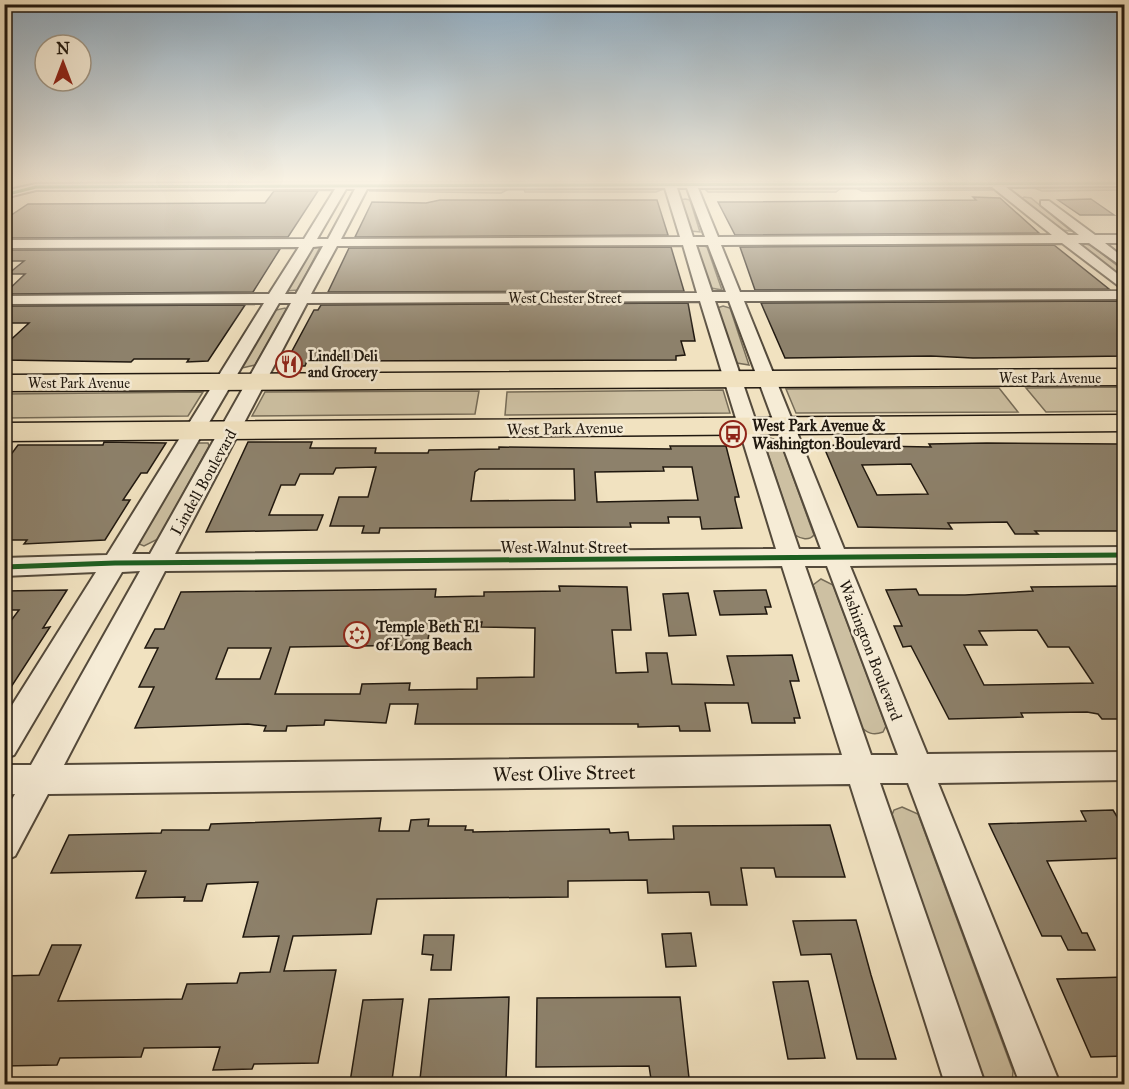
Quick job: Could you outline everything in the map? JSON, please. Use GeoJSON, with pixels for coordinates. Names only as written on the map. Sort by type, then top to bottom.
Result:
{"type":"FeatureCollection","features":[{"type":"Feature","properties":{"kind":"highway"},"geometry":{"type":"LineString","coordinates":[[1005,378],[1042,424]]}},
{"type":"Feature","properties":{"kind":"highway","name":"West Park Avenue"},"geometry":{"type":"LineString","coordinates":[[4,383],[1125,378]]}},
{"type":"Feature","properties":{"kind":"highway"},"geometry":{"type":"LineString","coordinates":[[491,428],[495,381]]}},
{"type":"Feature","properties":{"kind":"highway","name":"West Park Avenue"},"geometry":{"type":"LineString","coordinates":[[4,432],[1125,423]]}},
{"type":"Feature","properties":{"kind":"street","name":"Lindell Boulevard"},"geometry":{"type":"LineString","coordinates":[[4,745],[315,233]]}},
{"type":"Feature","properties":{"kind":"street","name":"Lindell Boulevard"},"geometry":{"type":"LineString","coordinates":[[4,845],[338,233]]}},
{"type":"Feature","properties":{"kind":"street"},"geometry":{"type":"LineString","coordinates":[[685,233],[790,559],[965,1084]]}},
{"type":"Feature","properties":{"kind":"street","name":"Washington Boulevard"},"geometry":{"type":"LineString","coordinates":[[710,233],[1040,1084]]}},
{"type":"Feature","properties":{"kind":"street"},"geometry":{"type":"LineString","coordinates":[[1057,233],[1125,286]]}},
{"type":"Feature","properties":{"kind":"street"},"geometry":{"type":"LineString","coordinates":[[1083,233],[1125,264]]}},
{"type":"Feature","properties":{"kind":"street"},"geometry":{"type":"LineString","coordinates":[[4,243],[1125,239]]}},
{"type":"Feature","properties":{"kind":"street","name":"West Chester Street"},"geometry":{"type":"LineString","coordinates":[[4,300],[1125,295]]}},
{"type":"Feature","properties":{"kind":"street","name":"West Walnut Street"},"geometry":{"type":"LineString","coordinates":[[4,567],[115,563],[1125,555]]}},
{"type":"Feature","properties":{"kind":"street","name":"West Olive Street"},"geometry":{"type":"LineString","coordinates":[[4,780],[1125,766]]}},
{"type":"Feature","properties":{"kind":"shaded area"},"geometry":{"type":"Polygon","coordinates":[[[701,245],[707,247],[722,290],[711,288],[697,247],[701,245]]]}},
{"type":"Feature","properties":{"kind":"shaded area"},"geometry":{"type":"Polygon","coordinates":[[[1091,245],[1124,271],[1124,280],[1081,246],[1091,245]]]}},
{"type":"Feature","properties":{"kind":"shaded area"},"geometry":{"type":"Polygon","coordinates":[[[320,247],[298,290],[286,291],[312,248],[320,247]]]}},
{"type":"Feature","properties":{"kind":"shaded area"},"geometry":{"type":"Polygon","coordinates":[[[723,306],[730,308],[749,365],[737,363],[717,308],[723,306]]]}},
{"type":"Feature","properties":{"kind":"shaded area"},"geometry":{"type":"Polygon","coordinates":[[[285,308],[286,310],[255,365],[242,368],[240,366],[272,311],[285,308]]]}},
{"type":"Feature","properties":{"kind":"shaded area"},"geometry":{"type":"Polygon","coordinates":[[[1124,387],[1124,411],[1046,412],[1026,388],[1124,387]]]}},
{"type":"Feature","properties":{"kind":"shaded area"},"geometry":{"type":"Polygon","coordinates":[[[999,388],[1018,412],[796,413],[786,389],[999,388]]]}},
{"type":"Feature","properties":{"kind":"shaded area"},"geometry":{"type":"Polygon","coordinates":[[[723,390],[730,413],[505,415],[507,392],[723,390]]]}},
{"type":"Feature","properties":{"kind":"shaded area"},"geometry":{"type":"Polygon","coordinates":[[[479,391],[475,414],[252,416],[265,392],[479,391]]]}},
{"type":"Feature","properties":{"kind":"shaded area"},"geometry":{"type":"Polygon","coordinates":[[[203,392],[188,416],[5,418],[5,394],[203,392]]]}},
{"type":"Feature","properties":{"kind":"shaded area"},"geometry":{"type":"Polygon","coordinates":[[[770,438],[780,441],[814,535],[810,538],[795,535],[764,442],[770,438]]]}},
{"type":"Feature","properties":{"kind":"shaded area"},"geometry":{"type":"Polygon","coordinates":[[[197,443],[208,443],[209,446],[158,539],[144,546],[139,544],[136,540],[192,446],[197,443]]]}},
{"type":"Feature","properties":{"kind":"shaded area"},"geometry":{"type":"Polygon","coordinates":[[[821,579],[833,585],[886,726],[883,732],[870,733],[860,726],[813,585],[821,579]]]}},
{"type":"Feature","properties":{"kind":"shaded area"},"geometry":{"type":"Polygon","coordinates":[[[902,807],[918,814],[1013,1071],[1012,1084],[987,1084],[979,1075],[891,817],[894,810],[902,807]]]}},
{"type":"Feature","properties":{"kind":"building"},"geometry":{"type":"Polygon","coordinates":[[[4,233],[291,233],[288,237],[4,238],[4,233]]]}},
{"type":"Feature","properties":{"kind":"building"},"geometry":{"type":"Polygon","coordinates":[[[357,233],[667,233],[668,235],[355,237],[357,233]]]}},
{"type":"Feature","properties":{"kind":"building"},"geometry":{"type":"Polygon","coordinates":[[[734,233],[1039,233],[735,235],[734,233]]]}},
{"type":"Feature","properties":{"kind":"building"},"geometry":{"type":"Polygon","coordinates":[[[1054,245],[1109,289],[755,290],[740,247],[1054,245]]]}},
{"type":"Feature","properties":{"kind":"building"},"geometry":{"type":"Polygon","coordinates":[[[671,247],[684,291],[328,292],[349,248],[671,247]]]}},
{"type":"Feature","properties":{"kind":"building"},"geometry":{"type":"Polygon","coordinates":[[[280,249],[253,292],[4,294],[25,274],[8,274],[24,261],[4,261],[4,250],[280,249]]]}},
{"type":"Feature","properties":{"kind":"building"},"geometry":{"type":"Polygon","coordinates":[[[1124,301],[1125,356],[973,358],[931,356],[785,358],[761,303],[1124,301]]]}},
{"type":"Feature","properties":{"kind":"building"},"geometry":{"type":"Polygon","coordinates":[[[688,303],[695,341],[681,341],[685,355],[676,356],[676,360],[307,361],[305,366],[284,366],[314,310],[318,310],[321,305],[688,303]]]}},
{"type":"Feature","properties":{"kind":"building"},"geometry":{"type":"Polygon","coordinates":[[[245,305],[208,361],[187,362],[189,359],[134,359],[131,362],[4,360],[4,346],[29,323],[4,323],[4,306],[245,305]]]}},
{"type":"Feature","properties":{"kind":"building"},"geometry":{"type":"Polygon","coordinates":[[[104,442],[166,443],[147,473],[141,473],[123,500],[130,500],[105,540],[24,544],[27,540],[4,540],[4,464],[18,445],[103,445],[104,442]]]}},
{"type":"Feature","properties":{"kind":"building"},"geometry":{"type":"Polygon","coordinates":[[[248,442],[312,442],[310,448],[376,448],[375,453],[428,453],[429,450],[499,449],[499,447],[671,449],[670,446],[726,446],[739,497],[735,497],[735,500],[742,528],[702,529],[700,517],[668,517],[669,523],[630,523],[631,527],[380,528],[379,533],[362,533],[364,526],[330,526],[339,497],[368,497],[376,467],[336,468],[333,474],[300,474],[295,485],[281,485],[269,515],[323,515],[317,530],[206,532],[248,442]],[[663,467],[664,471],[595,472],[597,502],[698,500],[692,467],[663,467]],[[479,469],[475,472],[471,501],[575,500],[574,469],[479,469]]]}},
{"type":"Feature","properties":{"kind":"building"},"geometry":{"type":"Polygon","coordinates":[[[929,444],[1118,444],[1125,451],[1125,531],[1035,531],[1038,534],[1015,534],[1007,522],[948,523],[952,529],[858,527],[823,445],[931,447],[929,444]],[[911,464],[862,465],[877,495],[928,494],[911,464]]]}},
{"type":"Feature","properties":{"kind":"building"},"geometry":{"type":"Polygon","coordinates":[[[559,586],[627,587],[631,630],[612,630],[616,673],[648,672],[646,653],[667,653],[672,684],[734,685],[727,656],[792,655],[799,681],[790,681],[800,718],[794,718],[795,723],[752,723],[748,703],[705,703],[710,731],[680,731],[679,726],[638,727],[638,724],[415,724],[418,704],[390,704],[386,723],[325,720],[324,725],[287,726],[286,731],[264,731],[266,726],[248,724],[135,728],[154,687],[139,687],[158,648],[145,648],[155,629],[164,629],[181,592],[436,589],[435,597],[484,596],[484,592],[560,591],[559,586]],[[431,622],[427,645],[290,647],[275,694],[360,694],[362,684],[410,683],[409,690],[477,689],[477,678],[534,677],[535,628],[481,627],[482,622],[431,622]],[[228,648],[216,679],[260,679],[271,648],[228,648]]]}},
{"type":"Feature","properties":{"kind":"building"},"geometry":{"type":"Polygon","coordinates":[[[1125,586],[1125,719],[1102,719],[1098,714],[1087,712],[1021,713],[1023,717],[949,719],[911,646],[903,647],[894,626],[902,626],[886,590],[916,589],[919,595],[965,595],[1033,591],[1031,587],[1125,586]],[[1037,630],[979,631],[987,645],[964,645],[984,685],[1093,683],[1069,647],[1048,647],[1037,630]]]}},
{"type":"Feature","properties":{"kind":"building"},"geometry":{"type":"Polygon","coordinates":[[[67,590],[43,628],[50,627],[4,698],[4,630],[19,610],[4,610],[4,591],[67,590]]]}},
{"type":"Feature","properties":{"kind":"building"},"geometry":{"type":"Polygon","coordinates":[[[766,590],[771,607],[765,607],[767,614],[720,615],[714,591],[766,590]]]}},
{"type":"Feature","properties":{"kind":"building"},"geometry":{"type":"Polygon","coordinates":[[[688,593],[696,635],[669,636],[663,594],[688,593]]]}},
{"type":"Feature","properties":{"kind":"building"},"geometry":{"type":"Polygon","coordinates":[[[1113,810],[1125,830],[1125,858],[1047,861],[1082,933],[1087,933],[1095,950],[1068,950],[1061,936],[1042,936],[989,824],[1086,821],[1081,811],[1113,810]]]}},
{"type":"Feature","properties":{"kind":"building"},"geometry":{"type":"Polygon","coordinates":[[[381,818],[379,831],[409,831],[411,820],[429,819],[428,826],[466,826],[465,830],[473,830],[473,832],[609,829],[610,833],[628,832],[629,840],[674,839],[673,826],[830,825],[845,877],[776,877],[774,868],[741,868],[747,905],[711,905],[709,892],[648,893],[647,880],[568,881],[568,897],[377,899],[371,934],[293,936],[284,971],[336,970],[318,1063],[254,1064],[252,1069],[213,1070],[220,1047],[144,1048],[141,1057],[60,1058],[57,1065],[4,1066],[4,976],[39,975],[52,945],[81,945],[58,1001],[182,999],[187,984],[237,983],[240,973],[270,972],[279,936],[243,937],[258,882],[207,884],[202,901],[184,901],[185,897],[136,898],[146,871],[51,873],[69,835],[209,830],[211,824],[381,818]]]}},
{"type":"Feature","properties":{"kind":"building"},"geometry":{"type":"Polygon","coordinates":[[[856,920],[896,1059],[857,1059],[831,954],[801,955],[793,921],[856,920]]]}},
{"type":"Feature","properties":{"kind":"building"},"geometry":{"type":"Polygon","coordinates":[[[691,933],[696,966],[666,967],[662,934],[691,933]]]}},
{"type":"Feature","properties":{"kind":"building"},"geometry":{"type":"Polygon","coordinates":[[[424,935],[454,935],[451,970],[431,970],[433,955],[422,954],[424,935]]]}},
{"type":"Feature","properties":{"kind":"building"},"geometry":{"type":"Polygon","coordinates":[[[1125,977],[1125,1056],[1091,1057],[1057,979],[1125,977]]]}},
{"type":"Feature","properties":{"kind":"building"},"geometry":{"type":"Polygon","coordinates":[[[808,981],[825,1058],[788,1059],[773,982],[808,981]]]}},
{"type":"Feature","properties":{"kind":"building"},"geometry":{"type":"Polygon","coordinates":[[[509,997],[506,1080],[420,1079],[429,999],[509,997]]]}},
{"type":"Feature","properties":{"kind":"building"},"geometry":{"type":"Polygon","coordinates":[[[680,997],[689,1078],[651,1079],[649,1066],[536,1067],[537,998],[680,997]]]}},
{"type":"Feature","properties":{"kind":"building"},"geometry":{"type":"Polygon","coordinates":[[[403,999],[392,1080],[350,1082],[363,1000],[403,999]]]}},
{"type":"Feature","properties":{"kind":"cycle path"},"geometry":{"type":"LineString","coordinates":[[4,567],[115,563],[1124,555]]}},
{"type":"Feature","properties":{"kind":"place","name":"Lindell Deli and Grocery"},"geometry":{"type":"Point","coordinates":[289,364]}},
{"type":"Feature","properties":{"kind":"place","name":"West Park Avenue & Washington Boulevard"},"geometry":{"type":"Point","coordinates":[733,434]}},
{"type":"Feature","properties":{"kind":"place","name":"Temple Beth El of Long Beach"},"geometry":{"type":"Point","coordinates":[357,635]}}]}
